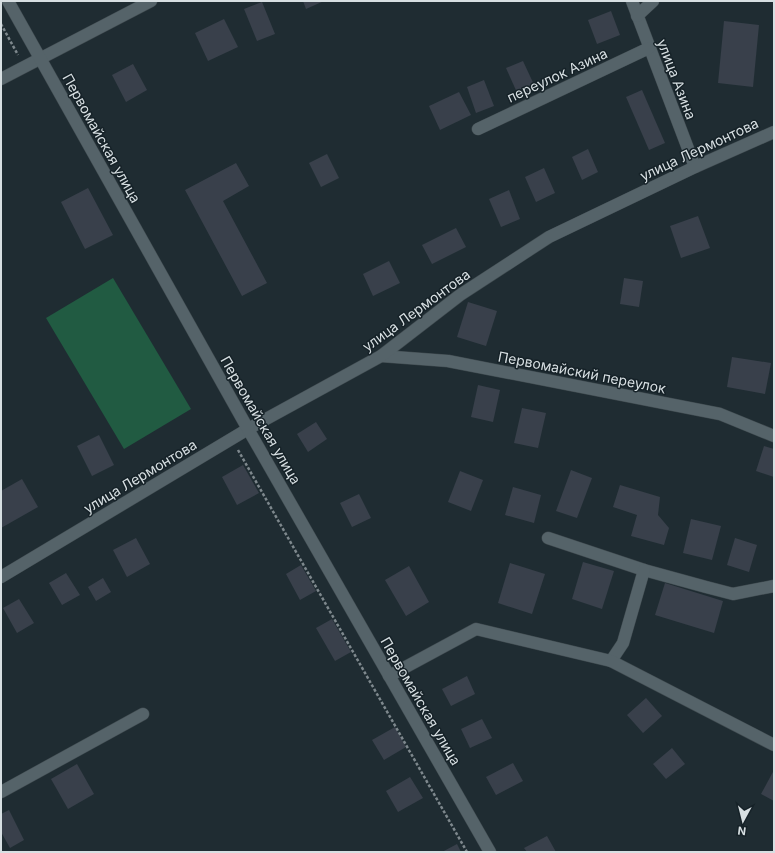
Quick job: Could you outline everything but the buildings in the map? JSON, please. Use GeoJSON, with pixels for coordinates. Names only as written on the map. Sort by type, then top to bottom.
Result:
{"type":"FeatureCollection","features":[{"type":"Feature","properties":{"kind":"street","name":"Первомайская улица"},"geometry":{"type":"LineString","coordinates":[[8,1],[248,429],[490,852]]}},
{"type":"Feature","properties":{"kind":"street"},"geometry":{"type":"LineString","coordinates":[[1,79],[151,1]]}},
{"type":"Feature","properties":{"kind":"street","name":"улица Азина"},"geometry":{"type":"LineString","coordinates":[[632,1],[695,167]]}},
{"type":"Feature","properties":{"kind":"street"},"geometry":{"type":"LineString","coordinates":[[637,16],[653,1]]}},
{"type":"Feature","properties":{"kind":"street","name":"переулок Азина"},"geometry":{"type":"LineString","coordinates":[[478,129],[649,48]]}},
{"type":"Feature","properties":{"kind":"street","name":"улица Лермонтова"},"geometry":{"type":"LineString","coordinates":[[1,577],[248,429],[381,356],[460,295],[549,237],[695,167],[774,132]]}},
{"type":"Feature","properties":{"kind":"street","name":"Первомайский переулок"},"geometry":{"type":"LineString","coordinates":[[381,356],[448,361],[720,414],[774,436]]}},
{"type":"Feature","properties":{"kind":"street"},"geometry":{"type":"LineString","coordinates":[[548,538],[644,570],[706,588],[733,594],[774,586]]}},
{"type":"Feature","properties":{"kind":"street"},"geometry":{"type":"LineString","coordinates":[[611,661],[623,643],[644,570]]}},
{"type":"Feature","properties":{"kind":"street"},"geometry":{"type":"LineString","coordinates":[[389,676],[476,629],[611,661],[774,745]]}},
{"type":"Feature","properties":{"kind":"street"},"geometry":{"type":"LineString","coordinates":[[1,792],[143,714]]}},
{"type":"Feature","properties":{"kind":"path"},"geometry":{"type":"LineString","coordinates":[[1,24],[24,66]]}},
{"type":"Feature","properties":{"kind":"path"},"geometry":{"type":"LineString","coordinates":[[231,439],[467,852]]}},
{"type":"Feature","properties":{"kind":"green space"},"geometry":{"type":"Polygon","coordinates":[[[113,278],[191,409],[124,449],[46,318],[113,278]]]}}]}
